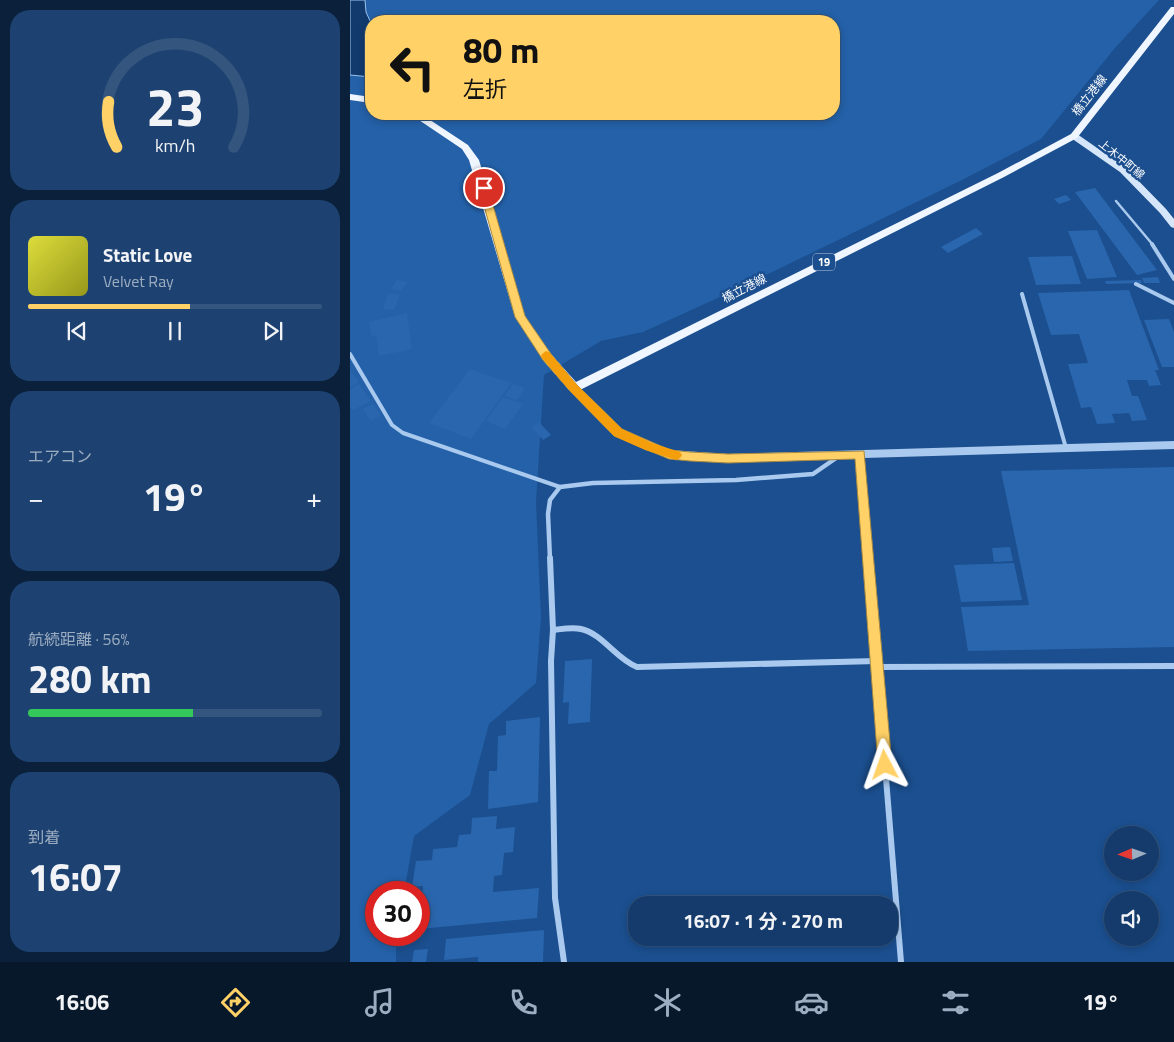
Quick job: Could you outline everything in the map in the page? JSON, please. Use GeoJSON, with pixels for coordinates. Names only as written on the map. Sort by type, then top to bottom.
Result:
{"type":"FeatureCollection","features":[{"type":"Feature","properties":{"kind":"main road","name":"橋立港線"},"geometry":{"type":"LineString","coordinates":[[574,388],[1001,175],[1074,136],[1174,9]]}},
{"type":"Feature","properties":{"kind":"main road"},"geometry":{"type":"LineString","coordinates":[[350,97],[365,99]]}},
{"type":"Feature","properties":{"kind":"main road"},"geometry":{"type":"LineString","coordinates":[[424,120],[465,147],[474,160],[520,317],[547,357],[574,388]]}},
{"type":"Feature","properties":{"kind":"main road","name":"上木中町線"},"geometry":{"type":"LineString","coordinates":[[1074,136],[1122,170],[1163,211],[1174,225]]}},
{"type":"Feature","properties":{"kind":"street"},"geometry":{"type":"LineString","coordinates":[[574,388],[618,432],[669,454],[728,458],[1174,444]]}},
{"type":"Feature","properties":{"kind":"street"},"geometry":{"type":"LineString","coordinates":[[860,454],[901,962]]}},
{"type":"Feature","properties":{"kind":"street"},"geometry":{"type":"LineString","coordinates":[[564,962],[556,898],[553,851],[551,661],[553,630],[548,514],[550,500],[560,487],[592,483],[736,480],[813,474],[840,455]]}},
{"type":"Feature","properties":{"kind":"street"},"geometry":{"type":"LineString","coordinates":[[553,630],[579,628],[587,631],[625,662],[637,667],[877,664],[1174,666]]}},
{"type":"Feature","properties":{"kind":"lane"},"geometry":{"type":"LineString","coordinates":[[1116,201],[1137,224],[1174,279]]}},
{"type":"Feature","properties":{"kind":"lane"},"geometry":{"type":"LineString","coordinates":[[1136,284],[1174,303]]}},
{"type":"Feature","properties":{"kind":"lane"},"geometry":{"type":"LineString","coordinates":[[1022,294],[1066,448]]}},
{"type":"Feature","properties":{"kind":"lane"},"geometry":{"type":"LineString","coordinates":[[350,354],[392,424],[403,433],[560,487]]}},
{"type":"Feature","properties":{"kind":"shaded area"},"geometry":{"type":"Polygon","coordinates":[[[350,0],[365,0],[367,15],[365,15],[365,76],[350,75],[350,0]]]}},
{"type":"Feature","properties":{"kind":"shaded area"},"geometry":{"type":"Polygon","coordinates":[[[365,0],[1159,0],[1115,48],[1041,139],[962,180],[731,292],[643,332],[601,341],[544,375],[536,502],[541,617],[536,683],[489,724],[470,795],[414,836],[406,881],[365,881],[365,946],[396,946],[396,962],[350,962],[350,75],[365,76],[365,120],[840,120],[840,15],[367,15],[365,0]]]}},
{"type":"Feature","properties":{"kind":"building"},"geometry":{"type":"Polygon","coordinates":[[[1095,188],[1157,270],[1137,275],[1075,192],[1095,188]]]}},
{"type":"Feature","properties":{"kind":"building"},"geometry":{"type":"Polygon","coordinates":[[[1066,195],[1071,200],[1059,204],[1054,199],[1066,195]]]}},
{"type":"Feature","properties":{"kind":"building"},"geometry":{"type":"Polygon","coordinates":[[[976,228],[983,234],[948,253],[941,247],[976,228]]]}},
{"type":"Feature","properties":{"kind":"building"},"geometry":{"type":"Polygon","coordinates":[[[1097,230],[1117,277],[1087,279],[1068,231],[1097,230]]]}},
{"type":"Feature","properties":{"kind":"building"},"geometry":{"type":"Polygon","coordinates":[[[1072,256],[1081,284],[1036,285],[1028,257],[1072,256]]]}},
{"type":"Feature","properties":{"kind":"building"},"geometry":{"type":"Polygon","coordinates":[[[1158,277],[1160,283],[1144,283],[1142,278],[1158,277]]]}},
{"type":"Feature","properties":{"kind":"building"},"geometry":{"type":"Polygon","coordinates":[[[397,280],[407,282],[401,291],[391,289],[397,280]]]}},
{"type":"Feature","properties":{"kind":"building"},"geometry":{"type":"Polygon","coordinates":[[[1141,280],[1142,283],[1106,284],[1105,281],[1141,280]]]}},
{"type":"Feature","properties":{"kind":"building"},"geometry":{"type":"Polygon","coordinates":[[[1129,290],[1159,370],[1155,370],[1161,385],[1149,386],[1147,380],[1127,380],[1132,396],[1138,396],[1147,420],[1132,421],[1129,413],[1112,414],[1115,423],[1097,424],[1091,407],[1081,408],[1068,364],[1088,363],[1079,334],[1051,335],[1038,293],[1129,290]]]}},
{"type":"Feature","properties":{"kind":"building"},"geometry":{"type":"Polygon","coordinates":[[[388,294],[400,294],[394,310],[383,309],[388,294]]]}},
{"type":"Feature","properties":{"kind":"building"},"geometry":{"type":"Polygon","coordinates":[[[407,313],[412,349],[379,356],[376,335],[372,337],[369,322],[407,313]]]}},
{"type":"Feature","properties":{"kind":"building"},"geometry":{"type":"Polygon","coordinates":[[[1169,319],[1174,332],[1174,367],[1162,367],[1144,320],[1169,319]]]}},
{"type":"Feature","properties":{"kind":"building"},"geometry":{"type":"Polygon","coordinates":[[[470,369],[511,383],[471,439],[429,423],[470,369]]]}},
{"type":"Feature","properties":{"kind":"building"},"geometry":{"type":"Polygon","coordinates":[[[350,371],[359,382],[350,387],[350,371]]]}},
{"type":"Feature","properties":{"kind":"building"},"geometry":{"type":"Polygon","coordinates":[[[359,384],[371,401],[353,410],[350,406],[350,389],[359,384]]]}},
{"type":"Feature","properties":{"kind":"building"},"geometry":{"type":"Polygon","coordinates":[[[513,384],[525,388],[517,400],[505,396],[513,384]]]}},
{"type":"Feature","properties":{"kind":"building"},"geometry":{"type":"Polygon","coordinates":[[[503,397],[523,404],[505,429],[486,421],[503,397]]]}},
{"type":"Feature","properties":{"kind":"building"},"geometry":{"type":"Polygon","coordinates":[[[373,404],[381,415],[371,421],[363,409],[373,404]]]}},
{"type":"Feature","properties":{"kind":"building"},"geometry":{"type":"Polygon","coordinates":[[[539,422],[551,435],[543,440],[531,427],[539,422]]]}},
{"type":"Feature","properties":{"kind":"building"},"geometry":{"type":"Polygon","coordinates":[[[1174,467],[1174,647],[968,651],[961,607],[1029,605],[1001,471],[1174,467]]]}},
{"type":"Feature","properties":{"kind":"building"},"geometry":{"type":"Polygon","coordinates":[[[1010,547],[1013,561],[994,562],[992,548],[1010,547]]]}},
{"type":"Feature","properties":{"kind":"building"},"geometry":{"type":"Polygon","coordinates":[[[1014,563],[1022,600],[961,602],[954,565],[1014,563]]]}},
{"type":"Feature","properties":{"kind":"building"},"geometry":{"type":"Polygon","coordinates":[[[592,659],[590,722],[568,724],[569,702],[563,703],[565,661],[592,659]]]}},
{"type":"Feature","properties":{"kind":"building"},"geometry":{"type":"Polygon","coordinates":[[[540,717],[538,802],[488,809],[489,771],[497,771],[498,736],[506,735],[506,721],[540,717]]]}},
{"type":"Feature","properties":{"kind":"building"},"geometry":{"type":"Polygon","coordinates":[[[497,816],[496,829],[515,827],[513,852],[504,853],[502,875],[494,876],[493,892],[539,888],[537,918],[430,928],[430,881],[413,881],[416,861],[432,860],[433,849],[457,847],[459,835],[471,834],[472,818],[497,816]]]}},
{"type":"Feature","properties":{"kind":"building"},"geometry":{"type":"Polygon","coordinates":[[[544,930],[543,962],[478,962],[478,957],[444,960],[446,939],[544,930]]]}},
{"type":"Feature","properties":{"kind":"building"},"geometry":{"type":"Polygon","coordinates":[[[428,949],[426,962],[412,962],[414,950],[428,949]]]}},
{"type":"Feature","properties":{"kind":"slow traffic"},"geometry":{"type":"LineString","coordinates":[[546,355],[596,412],[618,432],[649,447],[676,455]]}},
{"type":"Feature","properties":{"kind":"route"},"geometry":{"type":"LineString","coordinates":[[484,188],[520,317],[547,357],[596,412],[618,432],[669,454],[690,457],[728,458],[860,454],[885,765]]}}]}
